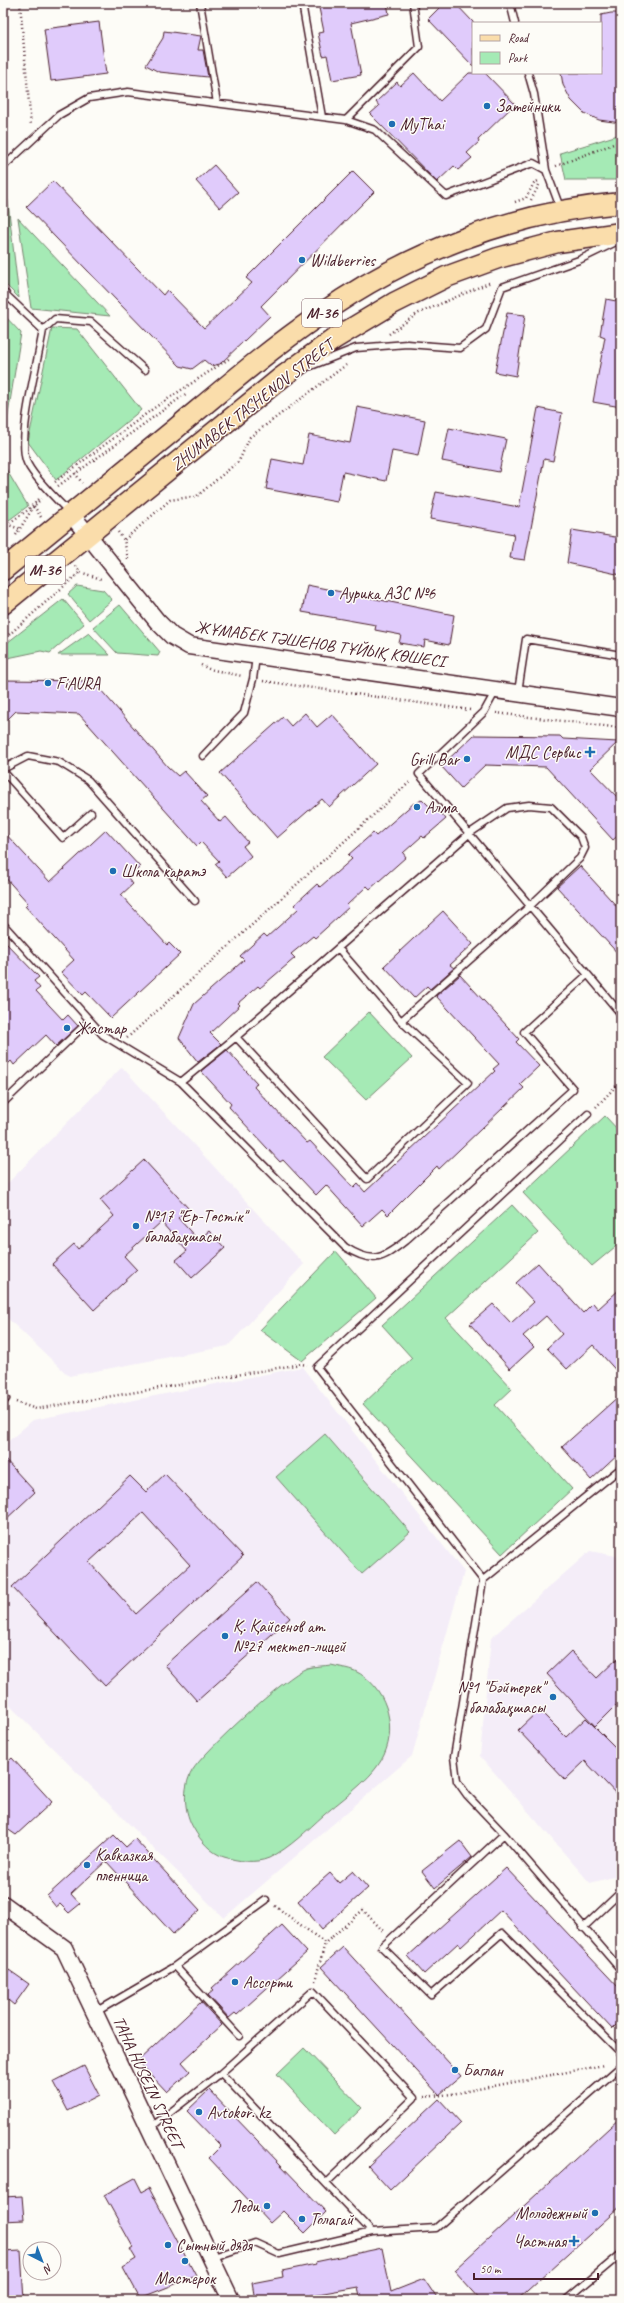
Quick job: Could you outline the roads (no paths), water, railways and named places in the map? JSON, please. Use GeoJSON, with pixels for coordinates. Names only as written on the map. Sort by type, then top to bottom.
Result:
{"type":"FeatureCollection","features":[{"type":"Feature","properties":{"kind":"main road"},"geometry":{"type":"LineString","coordinates":[[562,211],[621,194]]}},
{"type":"Feature","properties":{"kind":"main road","name":"ZHUMABEK TASHENOV STREET"},"geometry":{"type":"LineString","coordinates":[[3,570],[265,355],[319,314],[379,278],[428,252],[484,231],[562,211],[621,203]]}},
{"type":"Feature","properties":{"kind":"main road","name":"ZHUMABEK TASHENOV STREET"},"geometry":{"type":"LineString","coordinates":[[3,604],[282,377],[334,339],[394,303],[446,277],[498,258],[558,242],[621,233]]}},
{"type":"Feature","properties":{"kind":"street","name":"ЖҰМАБЕК ТӘШЕНОВ ТҰЙЫҚ КӨШЕСІ"},"geometry":{"type":"LineString","coordinates":[[71,514],[157,621],[172,636],[189,646],[518,692],[621,708]]}},
{"type":"Feature","properties":{"kind":"street","name":"TAHA HUSEIN STREET"},"geometry":{"type":"LineString","coordinates":[[3,1904],[64,1948],[231,2300]]}},
{"type":"Feature","properties":{"kind":"lane"},"geometry":{"type":"LineString","coordinates":[[200,3],[217,103]]}},
{"type":"Feature","properties":{"kind":"lane"},"geometry":{"type":"LineString","coordinates":[[302,3],[322,117]]}},
{"type":"Feature","properties":{"kind":"lane"},"geometry":{"type":"LineString","coordinates":[[346,120],[419,47],[413,3]]}},
{"type":"Feature","properties":{"kind":"lane"},"geometry":{"type":"LineString","coordinates":[[510,3],[515,22]]}},
{"type":"Feature","properties":{"kind":"lane"},"geometry":{"type":"LineString","coordinates":[[528,74],[534,94],[546,170],[562,211]]}},
{"type":"Feature","properties":{"kind":"lane"},"geometry":{"type":"LineString","coordinates":[[3,167],[32,138],[59,115],[89,98],[128,92],[346,120],[375,130],[446,196],[534,163],[546,170]]}},
{"type":"Feature","properties":{"kind":"lane"},"geometry":{"type":"LineString","coordinates":[[282,377],[356,348],[407,344],[460,348],[486,329],[502,287],[579,260],[621,240]]}},
{"type":"Feature","properties":{"kind":"lane"},"geometry":{"type":"LineString","coordinates":[[4,293],[43,330]]}},
{"type":"Feature","properties":{"kind":"lane"},"geometry":{"type":"LineString","coordinates":[[3,306],[4,293]]}},
{"type":"Feature","properties":{"kind":"lane"},"geometry":{"type":"LineString","coordinates":[[71,514],[49,492],[26,461],[23,436],[43,330],[55,319],[91,322],[145,370]]}},
{"type":"Feature","properties":{"kind":"lane"},"geometry":{"type":"LineString","coordinates":[[518,692],[526,639],[621,655]]}},
{"type":"Feature","properties":{"kind":"lane"},"geometry":{"type":"LineString","coordinates":[[203,756],[244,713],[253,679],[256,655]]}},
{"type":"Feature","properties":{"kind":"lane"},"geometry":{"type":"LineString","coordinates":[[497,690],[484,712],[419,774],[621,1014]]}},
{"type":"Feature","properties":{"kind":"lane"},"geometry":{"type":"LineString","coordinates":[[91,813],[63,838],[3,770],[28,756],[59,762],[88,780],[195,901]]}},
{"type":"Feature","properties":{"kind":"lane"},"geometry":{"type":"LineString","coordinates":[[181,1082],[470,833],[507,808],[529,805],[551,807],[581,837],[585,848],[580,858],[530,906],[400,1021]]}},
{"type":"Feature","properties":{"kind":"lane"},"geometry":{"type":"LineString","coordinates":[[3,924],[103,1035],[181,1082],[345,1247],[361,1257],[376,1259],[391,1252],[405,1241],[573,1089],[524,1032],[588,975]]}},
{"type":"Feature","properties":{"kind":"lane"},"geometry":{"type":"LineString","coordinates":[[236,1036],[367,1179],[468,1083],[400,1021],[338,948]]}},
{"type":"Feature","properties":{"kind":"lane"},"geometry":{"type":"LineString","coordinates":[[3,1103],[89,1021]]}},
{"type":"Feature","properties":{"kind":"lane"},"geometry":{"type":"LineString","coordinates":[[483,1580],[317,1367],[588,1114]]}},
{"type":"Feature","properties":{"kind":"lane"},"geometry":{"type":"LineString","coordinates":[[621,1468],[483,1580],[454,1758],[457,1781],[467,1795],[504,1834],[583,1928],[621,1970]]}},
{"type":"Feature","properties":{"kind":"lane"},"geometry":{"type":"LineString","coordinates":[[504,1834],[382,1946],[431,1995],[502,1933],[621,2053]]}},
{"type":"Feature","properties":{"kind":"lane"},"geometry":{"type":"LineString","coordinates":[[583,1928],[621,1892]]}},
{"type":"Feature","properties":{"kind":"lane"},"geometry":{"type":"LineString","coordinates":[[94,2012],[175,1966],[266,1900]]}},
{"type":"Feature","properties":{"kind":"lane"},"geometry":{"type":"LineString","coordinates":[[175,1966],[239,2036]]}},
{"type":"Feature","properties":{"kind":"lane"},"geometry":{"type":"LineString","coordinates":[[150,2128],[221,2073],[313,1991],[414,2098],[326,2183]]}},
{"type":"Feature","properties":{"kind":"lane"},"geometry":{"type":"LineString","coordinates":[[211,2258],[255,2243],[279,2254],[372,2232],[436,2228],[621,2066]]}},
{"type":"Feature","properties":{"kind":"lane"},"geometry":{"type":"LineString","coordinates":[[221,2073],[372,2232]]}},
{"type":"Feature","properties":{"kind":"lane"},"geometry":{"type":"LineString","coordinates":[[566,2300],[621,2254]]}},
{"type":"Feature","properties":{"kind":"place","name":"Затейники"},"geometry":{"type":"Point","coordinates":[487,106]}},
{"type":"Feature","properties":{"kind":"place","name":"MyThai"},"geometry":{"type":"Point","coordinates":[392,124]}},
{"type":"Feature","properties":{"kind":"place","name":"Wildberries"},"geometry":{"type":"Point","coordinates":[302,260]}},
{"type":"Feature","properties":{"kind":"place","name":"Аурика АЗС №6"},"geometry":{"type":"Point","coordinates":[331,593]}},
{"type":"Feature","properties":{"kind":"place","name":"FiAURA"},"geometry":{"type":"Point","coordinates":[48,683]}},
{"type":"Feature","properties":{"kind":"place","name":"МДС Сервис"},"geometry":{"type":"Point","coordinates":[590,752]}},
{"type":"Feature","properties":{"kind":"place","name":"Grill Bar"},"geometry":{"type":"Point","coordinates":[467,759]}},
{"type":"Feature","properties":{"kind":"place","name":"Алма"},"geometry":{"type":"Point","coordinates":[417,807]}},
{"type":"Feature","properties":{"kind":"place","name":"Школа каратэ"},"geometry":{"type":"Point","coordinates":[113,871]}},
{"type":"Feature","properties":{"kind":"place","name":"Жастар"},"geometry":{"type":"Point","coordinates":[67,1028]}},
{"type":"Feature","properties":{"kind":"place","name":"№17 \"Ер-Төстік\" балабақшасы"},"geometry":{"type":"Point","coordinates":[136,1226]}},
{"type":"Feature","properties":{"kind":"place","name":"Қ. Қайсенов ат. №27 мектеп-лицей"},"geometry":{"type":"Point","coordinates":[225,1636]}},
{"type":"Feature","properties":{"kind":"place","name":"№1 \"Бәйтерек\" балабақшасы"},"geometry":{"type":"Point","coordinates":[553,1697]}},
{"type":"Feature","properties":{"kind":"place","name":"Кавказкая пленница"},"geometry":{"type":"Point","coordinates":[87,1865]}},
{"type":"Feature","properties":{"kind":"place","name":"Ассорти"},"geometry":{"type":"Point","coordinates":[235,1982]}},
{"type":"Feature","properties":{"kind":"place","name":"Баглан"},"geometry":{"type":"Point","coordinates":[455,2070]}},
{"type":"Feature","properties":{"kind":"place","name":"Avtokor. kz"},"geometry":{"type":"Point","coordinates":[199,2112]}},
{"type":"Feature","properties":{"kind":"place","name":"Леди"},"geometry":{"type":"Point","coordinates":[267,2206]}},
{"type":"Feature","properties":{"kind":"place","name":"Молодежный"},"geometry":{"type":"Point","coordinates":[595,2213]}},
{"type":"Feature","properties":{"kind":"place","name":"Толагай"},"geometry":{"type":"Point","coordinates":[302,2219]}},
{"type":"Feature","properties":{"kind":"place","name":"Частная"},"geometry":{"type":"Point","coordinates":[574,2241]}},
{"type":"Feature","properties":{"kind":"place","name":"Сытный дядя"},"geometry":{"type":"Point","coordinates":[168,2245]}},
{"type":"Feature","properties":{"kind":"place","name":"Мастерок"},"geometry":{"type":"Point","coordinates":[185,2261]}}]}
